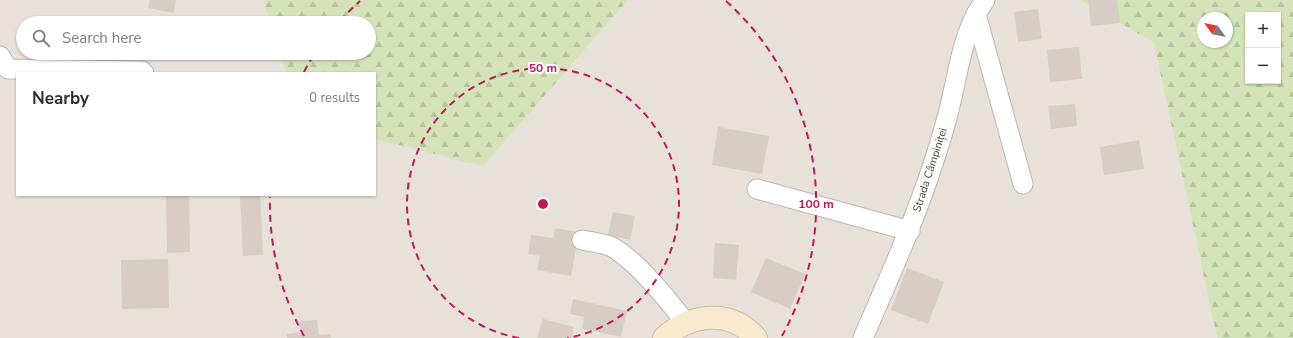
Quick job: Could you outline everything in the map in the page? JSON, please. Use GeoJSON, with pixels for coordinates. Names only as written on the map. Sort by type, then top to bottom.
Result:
{"type":"FeatureCollection","features":[{"type":"Feature","properties":{"kind":"main road"},"geometry":{"type":"LineString","coordinates":[[664,338],[686,323],[700,317],[716,316],[733,321],[751,332],[756,338]]}},
{"type":"Feature","properties":{"kind":"street"},"geometry":{"type":"LineString","coordinates":[[981,7],[1023,184]]}},
{"type":"Feature","properties":{"kind":"street","name":"Strada Câmpiniței"},"geometry":{"type":"LineString","coordinates":[[863,338],[910,231],[936,154],[952,98],[964,41],[981,7]]}},
{"type":"Feature","properties":{"kind":"street"},"geometry":{"type":"LineString","coordinates":[[0,56],[8,69],[143,72]]}},
{"type":"Feature","properties":{"kind":"street"},"geometry":{"type":"LineString","coordinates":[[757,189],[910,231]]}},
{"type":"Feature","properties":{"kind":"street"},"geometry":{"type":"LineString","coordinates":[[582,240],[611,247],[623,256],[662,293],[686,323]]}},
{"type":"Feature","properties":{"kind":"shaded area"},"geometry":{"type":"Polygon","coordinates":[[[0,0],[263,0],[268,16],[16,16],[16,60],[282,60],[286,72],[16,72],[16,196],[376,196],[376,139],[483,165],[628,0],[1081,0],[1154,43],[1217,338],[0,338],[0,0]]]}},
{"type":"Feature","properties":{"kind":"green space"},"geometry":{"type":"Polygon","coordinates":[[[263,0],[628,0],[483,166],[376,139],[376,72],[286,72],[282,60],[376,60],[376,16],[268,16],[263,0]]]}},
{"type":"Feature","properties":{"kind":"green space"},"geometry":{"type":"Polygon","coordinates":[[[1081,0],[1293,0],[1293,338],[1217,338],[1154,43],[1081,0]]]}},
{"type":"Feature","properties":{"kind":"building"},"geometry":{"type":"Polygon","coordinates":[[[150,0],[176,0],[174,13],[148,8],[150,0]]]}},
{"type":"Feature","properties":{"kind":"building"},"geometry":{"type":"Polygon","coordinates":[[[1088,0],[1117,0],[1120,23],[1091,26],[1088,0]]]}},
{"type":"Feature","properties":{"kind":"building"},"geometry":{"type":"Polygon","coordinates":[[[1038,9],[1042,39],[1018,42],[1014,12],[1038,9]]]}},
{"type":"Feature","properties":{"kind":"building"},"geometry":{"type":"Polygon","coordinates":[[[1079,47],[1082,79],[1050,82],[1047,50],[1079,47]]]}},
{"type":"Feature","properties":{"kind":"building"},"geometry":{"type":"Polygon","coordinates":[[[1075,104],[1077,126],[1051,129],[1048,106],[1075,104]]]}},
{"type":"Feature","properties":{"kind":"building"},"geometry":{"type":"Polygon","coordinates":[[[718,127],[769,136],[762,174],[712,165],[718,127]]]}},
{"type":"Feature","properties":{"kind":"building"},"geometry":{"type":"Polygon","coordinates":[[[1139,140],[1144,169],[1104,175],[1100,147],[1139,140]]]}},
{"type":"Feature","properties":{"kind":"building"},"geometry":{"type":"Polygon","coordinates":[[[166,196],[189,196],[190,252],[167,253],[166,196]]]}},
{"type":"Feature","properties":{"kind":"building"},"geometry":{"type":"Polygon","coordinates":[[[240,196],[260,196],[263,255],[243,256],[240,196]]]}},
{"type":"Feature","properties":{"kind":"building"},"geometry":{"type":"Polygon","coordinates":[[[613,212],[635,216],[630,240],[608,235],[613,212]]]}},
{"type":"Feature","properties":{"kind":"building"},"geometry":{"type":"Polygon","coordinates":[[[555,228],[579,232],[571,276],[537,270],[540,256],[528,254],[531,235],[553,238],[555,228]]]}},
{"type":"Feature","properties":{"kind":"building"},"geometry":{"type":"Polygon","coordinates":[[[715,243],[739,245],[736,280],[713,278],[715,243]]]}},
{"type":"Feature","properties":{"kind":"building"},"geometry":{"type":"Polygon","coordinates":[[[766,258],[805,274],[790,309],[751,292],[766,258]]]}},
{"type":"Feature","properties":{"kind":"building"},"geometry":{"type":"Polygon","coordinates":[[[168,259],[169,308],[122,309],[121,260],[168,259]]]}},
{"type":"Feature","properties":{"kind":"building"},"geometry":{"type":"Polygon","coordinates":[[[907,268],[944,282],[928,324],[891,310],[907,268]]]}},
{"type":"Feature","properties":{"kind":"building"},"geometry":{"type":"Polygon","coordinates":[[[573,299],[627,311],[621,337],[582,329],[584,317],[570,314],[573,299]]]}},
{"type":"Feature","properties":{"kind":"building"},"geometry":{"type":"Polygon","coordinates":[[[543,319],[574,327],[571,338],[537,338],[543,319]]]}},
{"type":"Feature","properties":{"kind":"building"},"geometry":{"type":"Polygon","coordinates":[[[317,320],[319,335],[330,334],[331,338],[287,338],[287,334],[300,332],[299,321],[317,320]]]}}]}
